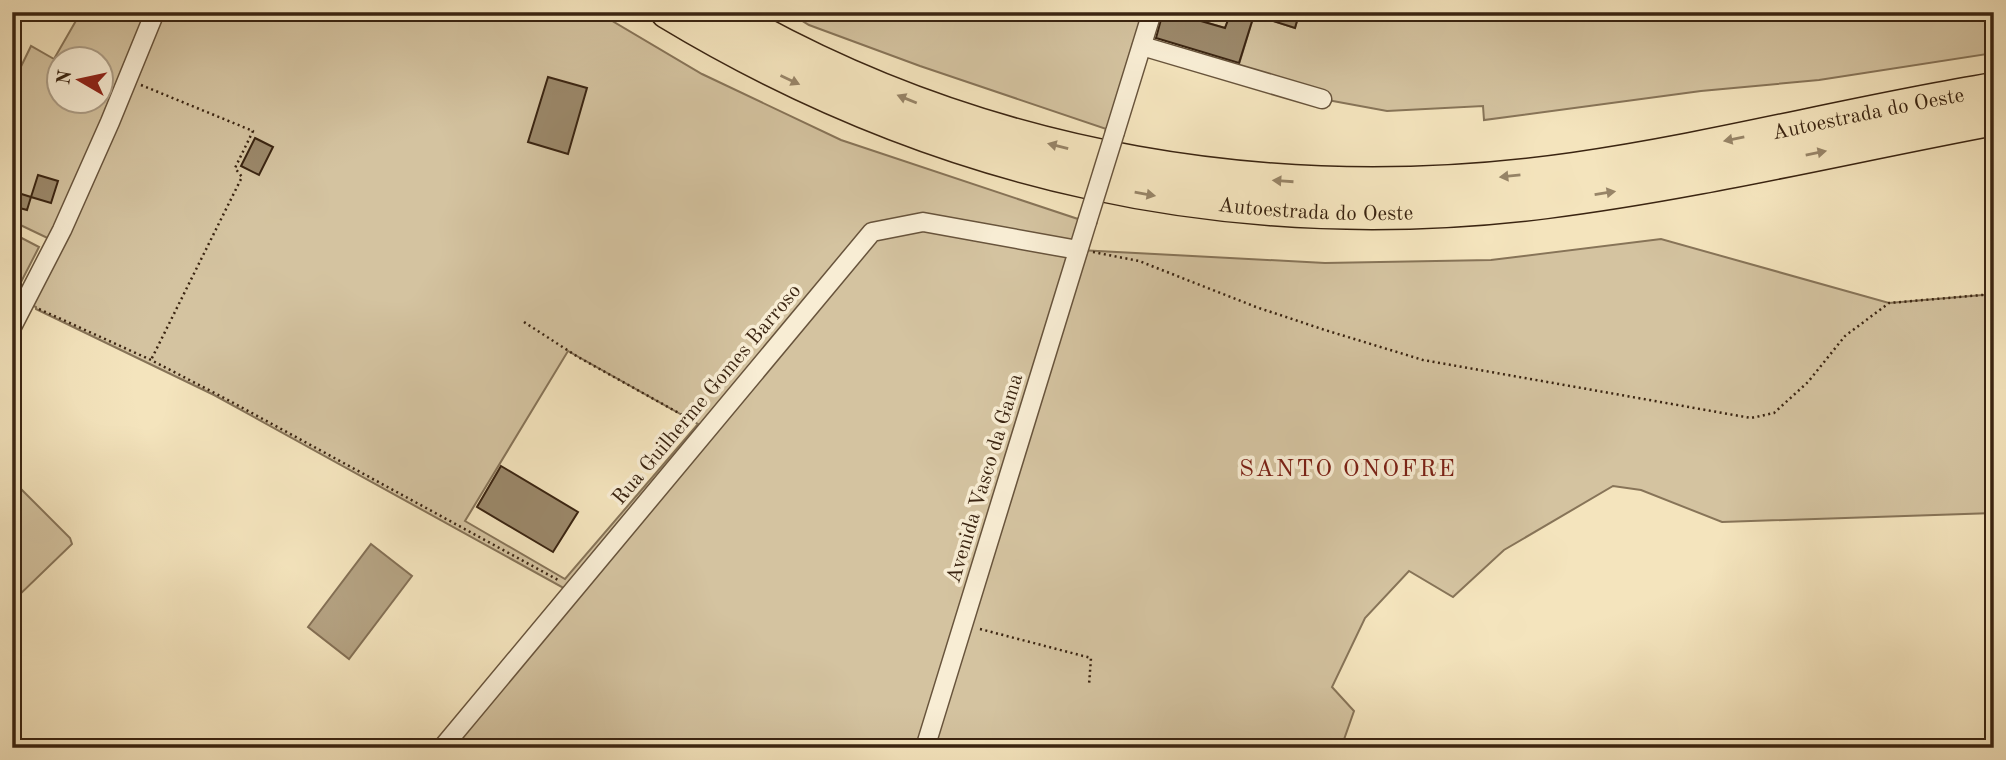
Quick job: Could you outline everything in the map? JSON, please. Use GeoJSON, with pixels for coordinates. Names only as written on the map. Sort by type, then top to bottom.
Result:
{"type":"FeatureCollection","features":[{"type":"Feature","properties":{"kind":"highway","name":"Autoestrada do Oeste"},"geometry":{"type":"LineString","coordinates":[[667,12],[729,49],[793,82],[955,147],[1073,180],[1228,206],[1352,213],[1414,213],[1503,206],[1614,192],[1994,119]]}},
{"type":"Feature","properties":{"kind":"highway","name":"Autoestrada do Oeste"},"geometry":{"type":"LineString","coordinates":[[724,12],[800,53],[855,78],[924,106],[1020,137],[1080,152],[1201,174],[1328,184],[1450,182],[1574,169],[1994,89]]}},
{"type":"Feature","properties":{"kind":"highway"},"geometry":{"type":"LineString","coordinates":[[1866,143],[1914,146],[1994,134]]}},
{"type":"Feature","properties":{"kind":"street"},"geometry":{"type":"LineString","coordinates":[[12,327],[62,230],[155,12]]}},
{"type":"Feature","properties":{"kind":"street"},"geometry":{"type":"LineString","coordinates":[[1153,12],[1142,46],[1322,99]]}},
{"type":"Feature","properties":{"kind":"street","name":"Avenida Vasco da Gama"},"geometry":{"type":"LineString","coordinates":[[925,748],[1142,46]]}},
{"type":"Feature","properties":{"kind":"street","name":"Rua Guilherme Gomes Barroso"},"geometry":{"type":"LineString","coordinates":[[442,748],[872,232],[923,222],[1079,250]]}},
{"type":"Feature","properties":{"kind":"path"},"geometry":{"type":"LineString","coordinates":[[128,79],[253,131],[235,168],[242,177],[151,360]]}},
{"type":"Feature","properties":{"kind":"path"},"geometry":{"type":"LineString","coordinates":[[1079,250],[1139,261],[1290,318],[1423,360],[1751,418],[1774,413],[1808,382],[1845,336],[1889,303],[1994,294]]}},
{"type":"Feature","properties":{"kind":"path"},"geometry":{"type":"LineString","coordinates":[[26,303],[151,360],[574,589]]}},
{"type":"Feature","properties":{"kind":"path"},"geometry":{"type":"LineString","coordinates":[[524,322],[578,357],[707,429]]}},
{"type":"Feature","properties":{"kind":"path"},"geometry":{"type":"LineString","coordinates":[[963,625],[1091,658],[1090,685]]}},
{"type":"Feature","properties":{"kind":"shaded area"},"geometry":{"type":"Polygon","coordinates":[[[81,12],[597,12],[702,74],[841,140],[1087,222],[1079,250],[1325,263],[1491,260],[1661,239],[1889,303],[1994,294],[1994,513],[1722,522],[1641,490],[1613,486],[1504,550],[1453,597],[1409,571],[1365,618],[1332,687],[1354,711],[1341,748],[442,748],[571,592],[214,395],[26,303],[56,242],[12,221],[12,85],[31,46],[46,54],[46,116],[116,116],[116,46],[61,46],[81,12]],[[568,351],[465,521],[565,579],[698,424],[568,351]]]}},
{"type":"Feature","properties":{"kind":"shaded area"},"geometry":{"type":"Polygon","coordinates":[[[788,12],[1152,12],[1115,132],[920,66],[809,25],[788,12]]]}},
{"type":"Feature","properties":{"kind":"shaded area"},"geometry":{"type":"Polygon","coordinates":[[[1170,12],[1231,12],[1225,28],[1170,12]]]}},
{"type":"Feature","properties":{"kind":"shaded area"},"geometry":{"type":"Polygon","coordinates":[[[1292,12],[1994,12],[1994,53],[1819,80],[1701,91],[1484,120],[1483,106],[1387,111],[1322,99],[1236,74],[1254,15],[1295,28],[1299,14],[1292,12]]]}},
{"type":"Feature","properties":{"kind":"shaded area"},"geometry":{"type":"Polygon","coordinates":[[[12,233],[39,247],[19,286],[12,283],[12,233]]]}},
{"type":"Feature","properties":{"kind":"shaded area"},"geometry":{"type":"Polygon","coordinates":[[[12,480],[70,538],[72,544],[12,602],[12,480]]]}},
{"type":"Feature","properties":{"kind":"shaded area"},"geometry":{"type":"Polygon","coordinates":[[[371,544],[412,576],[349,659],[308,627],[371,544]]]}},
{"type":"Feature","properties":{"kind":"building"},"geometry":{"type":"Polygon","coordinates":[[[1163,12],[1204,12],[1201,21],[1225,28],[1231,12],[1299,14],[1295,28],[1254,15],[1239,63],[1156,38],[1163,12]]]}},
{"type":"Feature","properties":{"kind":"building"},"geometry":{"type":"Polygon","coordinates":[[[548,77],[587,88],[568,154],[528,142],[548,77]]]}},
{"type":"Feature","properties":{"kind":"building"},"geometry":{"type":"Polygon","coordinates":[[[255,138],[273,147],[259,175],[241,166],[255,138]]]}},
{"type":"Feature","properties":{"kind":"building"},"geometry":{"type":"Polygon","coordinates":[[[38,175],[58,181],[51,203],[31,197],[38,175]]]}},
{"type":"Feature","properties":{"kind":"building"},"geometry":{"type":"Polygon","coordinates":[[[15,192],[31,197],[27,210],[12,206],[15,192]]]}},
{"type":"Feature","properties":{"kind":"building"},"geometry":{"type":"Polygon","coordinates":[[[501,466],[578,512],[553,552],[477,507],[501,466]]]}},
{"type":"Feature","properties":{"kind":"district","name":"SANTO ONOFRE"},"geometry":{"type":"Point","coordinates":[1348,468]}}]}
